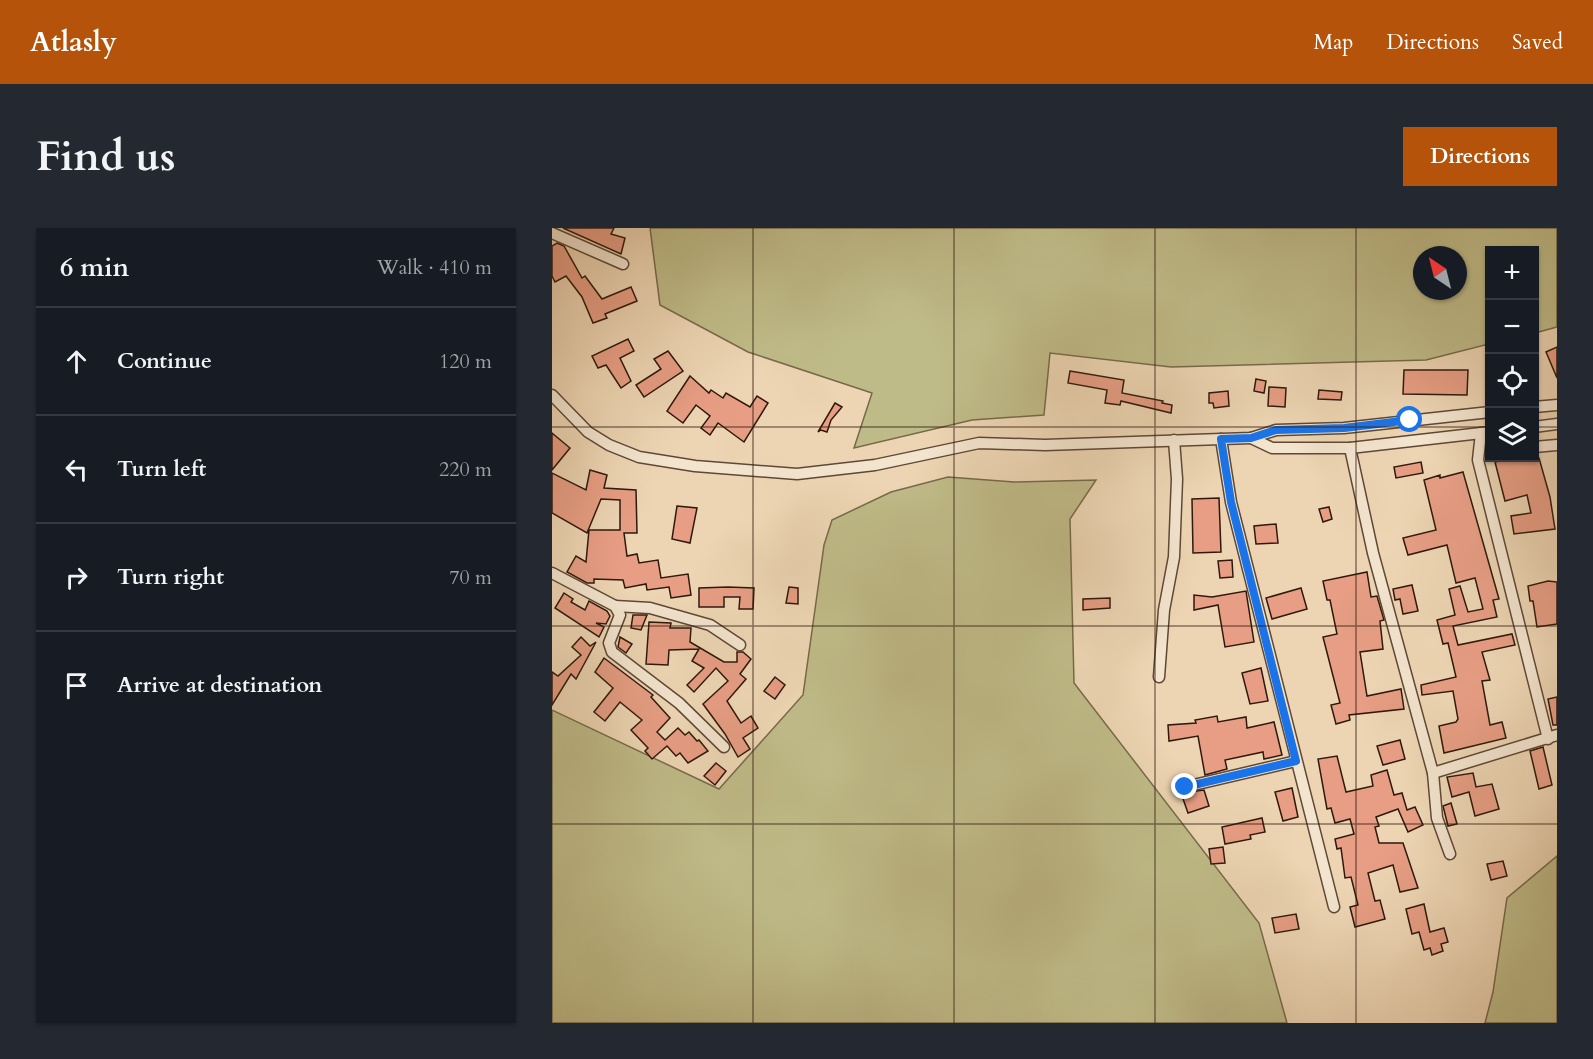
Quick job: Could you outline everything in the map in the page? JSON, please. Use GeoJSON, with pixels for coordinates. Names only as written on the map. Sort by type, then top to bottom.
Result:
{"type":"FeatureCollection","features":[{"type":"Feature","properties":{"kind":"street"},"geometry":{"type":"LineString","coordinates":[[552,233],[623,264]]}},
{"type":"Feature","properties":{"kind":"street"},"geometry":{"type":"LineString","coordinates":[[552,395],[588,432],[609,445],[639,457],[695,466],[797,474],[875,465],[979,443],[1044,445],[1251,438],[1276,430],[1344,428],[1485,413]]}},
{"type":"Feature","properties":{"kind":"street"},"geometry":{"type":"LineString","coordinates":[[1539,407],[1557,405]]}},
{"type":"Feature","properties":{"kind":"street"},"geometry":{"type":"LineString","coordinates":[[1539,426],[1557,424]]}},
{"type":"Feature","properties":{"kind":"street"},"geometry":{"type":"LineString","coordinates":[[1251,438],[1272,448],[1350,448],[1485,433],[1484,453],[1552,737],[1433,773]]}},
{"type":"Feature","properties":{"kind":"street"},"geometry":{"type":"LineString","coordinates":[[1221,439],[1231,502],[1334,908]]}},
{"type":"Feature","properties":{"kind":"street"},"geometry":{"type":"LineString","coordinates":[[1159,677],[1164,610],[1174,557],[1177,479],[1174,440]]}},
{"type":"Feature","properties":{"kind":"street"},"geometry":{"type":"LineString","coordinates":[[1539,447],[1557,445]]}},
{"type":"Feature","properties":{"kind":"street"},"geometry":{"type":"LineString","coordinates":[[1350,448],[1373,553],[1433,773],[1437,818],[1450,854]]}},
{"type":"Feature","properties":{"kind":"street"},"geometry":{"type":"LineString","coordinates":[[553,574],[615,606],[650,608],[710,625],[740,645]]}},
{"type":"Feature","properties":{"kind":"street"},"geometry":{"type":"LineString","coordinates":[[615,606],[620,615],[609,643],[612,652],[679,704],[724,747]]}},
{"type":"Feature","properties":{"kind":"street"},"geometry":{"type":"LineString","coordinates":[[1185,787],[1296,761]]}},
{"type":"Feature","properties":{"kind":"shaded area"},"geometry":{"type":"Polygon","coordinates":[[[650,228],[1557,228],[1557,327],[1539,332],[1539,246],[1485,246],[1485,345],[1426,360],[1171,367],[1050,353],[1044,415],[972,420],[854,448],[872,393],[748,352],[660,305],[650,228]]]}},
{"type":"Feature","properties":{"kind":"shaded area"},"geometry":{"type":"Polygon","coordinates":[[[948,477],[1014,482],[1096,480],[1070,519],[1074,683],[1259,923],[1287,1023],[552,1023],[552,710],[719,789],[803,695],[824,545],[832,520],[891,492],[948,477]]]}},
{"type":"Feature","properties":{"kind":"shaded area"},"geometry":{"type":"Polygon","coordinates":[[[1557,856],[1557,1023],[1485,1023],[1493,992],[1507,898],[1557,856]]]}},
{"type":"Feature","properties":{"kind":"building"},"geometry":{"type":"Polygon","coordinates":[[[563,228],[614,228],[611,234],[625,238],[621,254],[563,228]]]}},
{"type":"Feature","properties":{"kind":"building"},"geometry":{"type":"Polygon","coordinates":[[[557,243],[564,246],[582,278],[585,276],[602,299],[631,287],[637,301],[605,314],[607,318],[593,323],[582,297],[566,276],[555,282],[552,276],[552,246],[557,243]]]}},
{"type":"Feature","properties":{"kind":"building"},"geometry":{"type":"Polygon","coordinates":[[[628,339],[634,351],[620,358],[631,381],[621,388],[606,365],[598,368],[592,356],[628,339]]]}},
{"type":"Feature","properties":{"kind":"building"},"geometry":{"type":"Polygon","coordinates":[[[1557,347],[1557,378],[1546,352],[1557,347]]]}},
{"type":"Feature","properties":{"kind":"building"},"geometry":{"type":"Polygon","coordinates":[[[668,351],[683,371],[644,397],[636,385],[661,369],[654,359],[668,351]]]}},
{"type":"Feature","properties":{"kind":"building"},"geometry":{"type":"Polygon","coordinates":[[[1404,370],[1468,370],[1467,395],[1403,394],[1404,370]]]}},
{"type":"Feature","properties":{"kind":"building"},"geometry":{"type":"Polygon","coordinates":[[[1070,371],[1124,380],[1122,393],[1163,401],[1162,403],[1172,405],[1171,413],[1121,401],[1120,405],[1105,403],[1107,390],[1068,383],[1070,371]]]}},
{"type":"Feature","properties":{"kind":"building"},"geometry":{"type":"Polygon","coordinates":[[[690,376],[709,393],[711,390],[723,398],[726,393],[750,407],[757,396],[768,403],[744,442],[718,423],[710,435],[701,428],[710,416],[696,405],[683,423],[667,411],[690,376]]]}},
{"type":"Feature","properties":{"kind":"building"},"geometry":{"type":"Polygon","coordinates":[[[1256,379],[1266,381],[1264,393],[1254,391],[1256,379]]]}},
{"type":"Feature","properties":{"kind":"building"},"geometry":{"type":"Polygon","coordinates":[[[1269,387],[1286,388],[1285,407],[1268,406],[1269,387]]]}},
{"type":"Feature","properties":{"kind":"building"},"geometry":{"type":"Polygon","coordinates":[[[1319,390],[1342,392],[1341,400],[1318,399],[1319,390]]]}},
{"type":"Feature","properties":{"kind":"building"},"geometry":{"type":"Polygon","coordinates":[[[1228,391],[1229,406],[1214,408],[1213,403],[1209,403],[1209,393],[1228,391]]]}},
{"type":"Feature","properties":{"kind":"building"},"geometry":{"type":"Polygon","coordinates":[[[835,403],[842,407],[831,420],[827,432],[821,430],[818,432],[835,403]]]}},
{"type":"Feature","properties":{"kind":"building"},"geometry":{"type":"Polygon","coordinates":[[[552,433],[570,448],[552,470],[552,433]]]}},
{"type":"Feature","properties":{"kind":"building"},"geometry":{"type":"Polygon","coordinates":[[[1539,458],[1550,497],[1555,529],[1514,534],[1511,516],[1531,513],[1527,495],[1505,501],[1495,462],[1539,462],[1539,458]]]}},
{"type":"Feature","properties":{"kind":"building"},"geometry":{"type":"Polygon","coordinates":[[[1421,462],[1423,473],[1396,478],[1394,467],[1421,462]]]}},
{"type":"Feature","properties":{"kind":"building"},"geometry":{"type":"Polygon","coordinates":[[[590,470],[607,475],[604,488],[636,490],[637,533],[624,533],[627,556],[637,554],[639,563],[658,560],[661,578],[688,574],[691,595],[671,598],[669,587],[647,590],[646,584],[625,588],[623,580],[594,579],[594,583],[587,583],[567,572],[576,556],[586,562],[589,530],[620,530],[620,500],[601,499],[587,533],[552,513],[552,473],[586,490],[590,470]]]}},
{"type":"Feature","properties":{"kind":"building"},"geometry":{"type":"Polygon","coordinates":[[[1463,472],[1499,599],[1493,600],[1497,617],[1453,626],[1458,645],[1512,634],[1515,645],[1482,652],[1490,680],[1482,681],[1490,725],[1502,722],[1506,738],[1444,753],[1439,726],[1456,722],[1458,719],[1453,691],[1422,695],[1421,685],[1456,677],[1448,643],[1443,644],[1437,620],[1455,615],[1449,589],[1460,586],[1468,612],[1483,609],[1475,578],[1456,583],[1447,545],[1408,555],[1403,538],[1436,530],[1424,480],[1463,472]]]}},
{"type":"Feature","properties":{"kind":"building"},"geometry":{"type":"Polygon","coordinates":[[[1219,498],[1221,552],[1193,553],[1192,499],[1219,498]]]}},
{"type":"Feature","properties":{"kind":"building"},"geometry":{"type":"Polygon","coordinates":[[[677,506],[697,508],[690,543],[672,539],[677,506]]]}},
{"type":"Feature","properties":{"kind":"building"},"geometry":{"type":"Polygon","coordinates":[[[1329,507],[1332,519],[1323,522],[1319,509],[1329,507]]]}},
{"type":"Feature","properties":{"kind":"building"},"geometry":{"type":"Polygon","coordinates":[[[1276,524],[1278,543],[1256,544],[1254,526],[1276,524]]]}},
{"type":"Feature","properties":{"kind":"building"},"geometry":{"type":"Polygon","coordinates":[[[1232,560],[1233,577],[1220,578],[1218,561],[1232,560]]]}},
{"type":"Feature","properties":{"kind":"building"},"geometry":{"type":"Polygon","coordinates":[[[1367,572],[1371,597],[1377,596],[1384,620],[1380,621],[1383,649],[1360,652],[1367,696],[1401,689],[1404,709],[1349,715],[1350,720],[1336,724],[1331,705],[1340,703],[1323,637],[1337,634],[1330,600],[1327,600],[1323,581],[1367,572]]]}},
{"type":"Feature","properties":{"kind":"building"},"geometry":{"type":"Polygon","coordinates":[[[1548,581],[1557,582],[1557,624],[1537,627],[1528,586],[1548,581]]]}},
{"type":"Feature","properties":{"kind":"building"},"geometry":{"type":"Polygon","coordinates":[[[1412,585],[1418,611],[1403,614],[1400,599],[1395,600],[1393,589],[1412,585]]]}},
{"type":"Feature","properties":{"kind":"building"},"geometry":{"type":"Polygon","coordinates":[[[789,587],[798,588],[798,604],[786,603],[789,587]]]}},
{"type":"Feature","properties":{"kind":"building"},"geometry":{"type":"Polygon","coordinates":[[[699,588],[754,588],[753,609],[739,609],[740,597],[724,597],[724,607],[699,607],[699,588]]]}},
{"type":"Feature","properties":{"kind":"building"},"geometry":{"type":"Polygon","coordinates":[[[1301,588],[1307,609],[1272,619],[1266,598],[1301,588]]]}},
{"type":"Feature","properties":{"kind":"building"},"geometry":{"type":"Polygon","coordinates":[[[1246,591],[1254,642],[1225,647],[1218,605],[1194,610],[1194,595],[1212,597],[1246,591]]]}},
{"type":"Feature","properties":{"kind":"building"},"geometry":{"type":"Polygon","coordinates":[[[564,593],[573,599],[571,602],[585,610],[589,601],[607,611],[610,616],[606,624],[596,623],[604,627],[599,637],[555,608],[564,593]]]}},
{"type":"Feature","properties":{"kind":"building"},"geometry":{"type":"Polygon","coordinates":[[[1110,598],[1110,608],[1083,610],[1083,599],[1110,598]]]}},
{"type":"Feature","properties":{"kind":"building"},"geometry":{"type":"Polygon","coordinates":[[[633,615],[647,615],[641,630],[631,628],[633,615]]]}},
{"type":"Feature","properties":{"kind":"building"},"geometry":{"type":"Polygon","coordinates":[[[649,622],[671,623],[670,628],[691,628],[690,642],[724,662],[737,662],[737,652],[743,652],[751,659],[740,674],[746,679],[727,701],[741,723],[751,716],[758,728],[743,738],[750,749],[738,757],[725,734],[703,704],[728,681],[716,668],[694,692],[687,685],[704,668],[692,661],[699,649],[669,650],[668,665],[646,664],[649,622]]]}},
{"type":"Feature","properties":{"kind":"building"},"geometry":{"type":"Polygon","coordinates":[[[581,637],[590,646],[596,642],[576,679],[571,674],[552,705],[552,672],[558,676],[581,655],[572,647],[581,637]]]}},
{"type":"Feature","properties":{"kind":"building"},"geometry":{"type":"Polygon","coordinates":[[[620,637],[632,644],[626,653],[618,647],[620,637]]]}},
{"type":"Feature","properties":{"kind":"building"},"geometry":{"type":"Polygon","coordinates":[[[604,658],[653,695],[651,697],[670,718],[657,732],[665,740],[678,728],[685,735],[689,732],[708,751],[688,763],[680,753],[676,756],[667,746],[652,759],[645,751],[648,748],[631,730],[642,720],[620,702],[605,721],[594,712],[613,688],[595,672],[604,658]]]}},
{"type":"Feature","properties":{"kind":"building"},"geometry":{"type":"Polygon","coordinates":[[[1261,668],[1268,701],[1250,704],[1242,673],[1261,668]]]}},
{"type":"Feature","properties":{"kind":"building"},"geometry":{"type":"Polygon","coordinates":[[[775,677],[785,685],[775,699],[764,691],[775,677]]]}},
{"type":"Feature","properties":{"kind":"building"},"geometry":{"type":"Polygon","coordinates":[[[1557,697],[1557,725],[1553,725],[1548,699],[1557,697]]]}},
{"type":"Feature","properties":{"kind":"building"},"geometry":{"type":"Polygon","coordinates":[[[1217,716],[1218,722],[1246,717],[1247,728],[1274,722],[1282,755],[1264,759],[1263,752],[1225,760],[1227,769],[1205,775],[1198,736],[1169,741],[1168,725],[1196,723],[1195,720],[1217,716]]]}},
{"type":"Feature","properties":{"kind":"building"},"geometry":{"type":"Polygon","coordinates":[[[1400,740],[1405,759],[1383,765],[1377,746],[1400,740]]]}},
{"type":"Feature","properties":{"kind":"building"},"geometry":{"type":"Polygon","coordinates":[[[1543,747],[1552,785],[1539,789],[1530,751],[1543,747]]]}},
{"type":"Feature","properties":{"kind":"building"},"geometry":{"type":"Polygon","coordinates":[[[1337,756],[1346,792],[1373,786],[1371,775],[1387,770],[1394,795],[1402,793],[1407,810],[1415,807],[1423,825],[1408,832],[1398,809],[1376,817],[1379,826],[1375,827],[1379,843],[1403,843],[1418,888],[1400,892],[1393,865],[1368,873],[1375,901],[1380,900],[1385,919],[1355,927],[1350,907],[1358,905],[1351,877],[1345,878],[1341,848],[1337,849],[1335,839],[1354,834],[1350,819],[1335,823],[1331,808],[1327,809],[1318,759],[1337,756]]]}},
{"type":"Feature","properties":{"kind":"building"},"geometry":{"type":"Polygon","coordinates":[[[716,763],[726,771],[715,785],[704,776],[716,763]]]}},
{"type":"Feature","properties":{"kind":"building"},"geometry":{"type":"Polygon","coordinates":[[[1473,773],[1476,787],[1492,784],[1499,809],[1475,816],[1469,792],[1452,797],[1447,777],[1473,773]]]}},
{"type":"Feature","properties":{"kind":"building"},"geometry":{"type":"Polygon","coordinates":[[[1292,788],[1298,817],[1283,821],[1275,792],[1292,788]]]}},
{"type":"Feature","properties":{"kind":"building"},"geometry":{"type":"Polygon","coordinates":[[[1204,790],[1209,806],[1188,813],[1181,793],[1204,790]]]}},
{"type":"Feature","properties":{"kind":"building"},"geometry":{"type":"Polygon","coordinates":[[[1451,803],[1457,824],[1448,826],[1443,806],[1451,803]]]}},
{"type":"Feature","properties":{"kind":"building"},"geometry":{"type":"Polygon","coordinates":[[[1262,818],[1265,832],[1250,835],[1251,839],[1225,844],[1222,827],[1262,818]]]}},
{"type":"Feature","properties":{"kind":"building"},"geometry":{"type":"Polygon","coordinates":[[[1223,847],[1225,863],[1211,864],[1209,849],[1223,847]]]}},
{"type":"Feature","properties":{"kind":"building"},"geometry":{"type":"Polygon","coordinates":[[[1503,861],[1507,876],[1491,880],[1487,864],[1503,861]]]}},
{"type":"Feature","properties":{"kind":"building"},"geometry":{"type":"Polygon","coordinates":[[[1424,904],[1430,932],[1444,928],[1448,942],[1441,944],[1443,951],[1432,955],[1430,948],[1424,950],[1419,932],[1412,934],[1406,909],[1424,904]]]}},
{"type":"Feature","properties":{"kind":"building"},"geometry":{"type":"Polygon","coordinates":[[[1296,914],[1299,929],[1275,933],[1272,918],[1296,914]]]}},
{"type":"Feature","properties":{"kind":"route"},"geometry":{"type":"LineString","coordinates":[[1185,787],[1296,761],[1263,621],[1231,502],[1221,439],[1251,438],[1276,430],[1344,428],[1410,420]]}}]}
